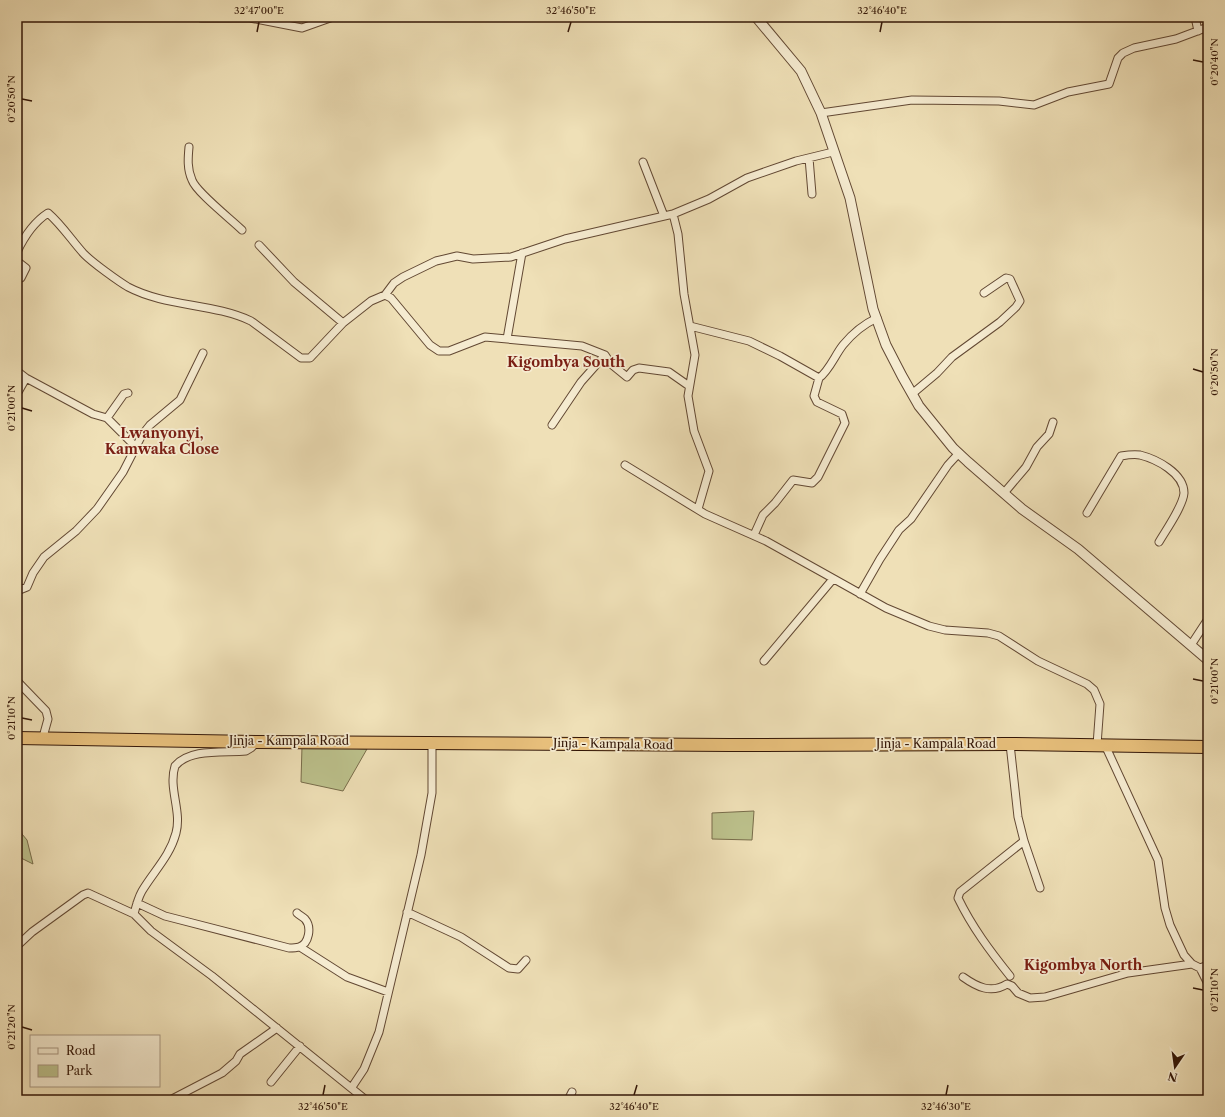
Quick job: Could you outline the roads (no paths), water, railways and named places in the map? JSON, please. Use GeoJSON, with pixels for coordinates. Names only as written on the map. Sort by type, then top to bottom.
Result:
{"type":"FeatureCollection","features":[{"type":"Feature","properties":{"kind":"highway","name":"Jinja - Kampala Road"},"geometry":{"type":"LineString","coordinates":[[17,738],[43,737],[257,742],[729,745],[1010,744],[1208,747]]}},
{"type":"Feature","properties":{"kind":"street"},"geometry":{"type":"LineString","coordinates":[[201,18],[252,18],[302,28],[332,17]]}},
{"type":"Feature","properties":{"kind":"street"},"geometry":{"type":"LineString","coordinates":[[756,17],[801,72],[821,112],[833,152],[850,198],[860,249],[877,318],[886,345],[912,394],[953,448],[1022,509],[1078,549],[1208,660]]}},
{"type":"Feature","properties":{"kind":"street"},"geometry":{"type":"LineString","coordinates":[[1195,17],[1198,31]]}},
{"type":"Feature","properties":{"kind":"street"},"geometry":{"type":"LineString","coordinates":[[821,112],[912,100],[999,101],[1034,105],[1068,92],[1109,84],[1118,58],[1123,53],[1208,27]]}},
{"type":"Feature","properties":{"kind":"street"},"geometry":{"type":"LineString","coordinates":[[188,147],[188,164],[192,182],[200,193],[242,230]]}},
{"type":"Feature","properties":{"kind":"street"},"geometry":{"type":"LineString","coordinates":[[17,252],[30,230],[40,218],[48,213],[58,221],[85,255],[128,287],[148,295],[219,310],[243,317],[251,321],[301,358],[310,358],[343,323],[371,301],[384,295],[394,283],[411,272],[448,257],[492,259],[522,253],[565,239],[673,214],[709,198],[747,178],[809,158],[833,152]]}},
{"type":"Feature","properties":{"kind":"street"},"geometry":{"type":"LineString","coordinates":[[809,158],[812,194]]}},
{"type":"Feature","properties":{"kind":"street"},"geometry":{"type":"LineString","coordinates":[[643,162],[664,216]]}},
{"type":"Feature","properties":{"kind":"street"},"geometry":{"type":"LineString","coordinates":[[673,214],[678,234],[684,294],[694,355],[688,396],[691,418],[709,471],[698,509]]}},
{"type":"Feature","properties":{"kind":"street"},"geometry":{"type":"LineString","coordinates":[[259,245],[294,282],[343,323]]}},
{"type":"Feature","properties":{"kind":"street"},"geometry":{"type":"LineString","coordinates":[[507,339],[522,253]]}},
{"type":"Feature","properties":{"kind":"street"},"geometry":{"type":"LineString","coordinates":[[17,260],[26,268],[21,278]]}},
{"type":"Feature","properties":{"kind":"street"},"geometry":{"type":"LineString","coordinates":[[912,394],[937,373],[952,357],[1000,322],[1016,307],[1020,301],[1018,294],[1008,278],[997,282],[984,293]]}},
{"type":"Feature","properties":{"kind":"street"},"geometry":{"type":"LineString","coordinates":[[384,295],[391,298],[430,345],[439,351],[449,351],[485,337],[582,346],[605,355],[611,364],[627,377],[633,370],[639,368],[669,372],[689,386]]}},
{"type":"Feature","properties":{"kind":"street"},"geometry":{"type":"LineString","coordinates":[[754,535],[763,515],[775,503],[793,480],[812,483],[818,477],[845,423],[842,414],[817,402],[814,396],[819,378],[824,374],[844,344],[867,323],[877,318]]}},
{"type":"Feature","properties":{"kind":"street"},"geometry":{"type":"LineString","coordinates":[[690,326],[749,341],[769,350],[819,378]]}},
{"type":"Feature","properties":{"kind":"street"},"geometry":{"type":"LineString","coordinates":[[17,591],[27,587],[33,573],[44,557],[76,531],[97,509],[122,472],[135,446],[150,425],[180,400],[204,353]]}},
{"type":"Feature","properties":{"kind":"street"},"geometry":{"type":"LineString","coordinates":[[552,425],[581,382],[605,355]]}},
{"type":"Feature","properties":{"kind":"street"},"geometry":{"type":"LineString","coordinates":[[17,371],[26,378],[93,414],[107,418],[135,446]]}},
{"type":"Feature","properties":{"kind":"street"},"geometry":{"type":"LineString","coordinates":[[17,394],[26,378]]}},
{"type":"Feature","properties":{"kind":"street"},"geometry":{"type":"LineString","coordinates":[[107,418],[124,394],[128,394]]}},
{"type":"Feature","properties":{"kind":"street"},"geometry":{"type":"LineString","coordinates":[[1004,493],[1026,467],[1037,447],[1049,434],[1053,422]]}},
{"type":"Feature","properties":{"kind":"street"},"geometry":{"type":"LineString","coordinates":[[860,594],[899,530],[916,513],[948,465],[959,453]]}},
{"type":"Feature","properties":{"kind":"street"},"geometry":{"type":"LineString","coordinates":[[1087,513],[1121,456],[1139,455],[1160,463],[1178,477],[1184,494],[1159,542]]}},
{"type":"Feature","properties":{"kind":"street"},"geometry":{"type":"LineString","coordinates":[[625,465],[714,519],[754,535],[886,608],[929,626],[959,632],[988,633],[999,636],[1038,661],[1087,684],[1094,690],[1100,704],[1101,745],[1158,860],[1167,917],[1184,955],[1192,964],[1200,968],[1208,984]]}},
{"type":"Feature","properties":{"kind":"street"},"geometry":{"type":"LineString","coordinates":[[764,662],[833,579]]}},
{"type":"Feature","properties":{"kind":"street"},"geometry":{"type":"LineString","coordinates":[[1191,645],[1208,619]]}},
{"type":"Feature","properties":{"kind":"street"},"geometry":{"type":"LineString","coordinates":[[17,681],[46,711],[48,719],[43,737]]}},
{"type":"Feature","properties":{"kind":"street"},"geometry":{"type":"LineString","coordinates":[[134,914],[143,890],[168,854],[176,834],[178,813],[173,786],[174,766],[186,757],[198,754],[246,751],[252,748],[257,742]]}},
{"type":"Feature","properties":{"kind":"street"},"geometry":{"type":"LineString","coordinates":[[352,1087],[372,1053],[379,1032],[421,855],[432,793],[432,742]]}},
{"type":"Feature","properties":{"kind":"street"},"geometry":{"type":"LineString","coordinates":[[1010,744],[1017,810],[1024,842],[1040,888]]}},
{"type":"Feature","properties":{"kind":"street"},"geometry":{"type":"LineString","coordinates":[[1010,976],[975,930],[958,898],[960,892],[1024,842]]}},
{"type":"Feature","properties":{"kind":"street"},"geometry":{"type":"LineString","coordinates":[[17,946],[32,932],[83,895],[88,893],[134,914],[151,931],[300,1046],[366,1100]]}},
{"type":"Feature","properties":{"kind":"street"},"geometry":{"type":"LineString","coordinates":[[137,903],[165,916],[241,937],[289,948],[300,947],[305,944],[308,937],[308,926],[305,919],[297,914]]}},
{"type":"Feature","properties":{"kind":"street"},"geometry":{"type":"LineString","coordinates":[[407,912],[461,937],[509,968],[518,969],[526,960]]}},
{"type":"Feature","properties":{"kind":"street"},"geometry":{"type":"LineString","coordinates":[[300,947],[347,977],[388,992]]}},
{"type":"Feature","properties":{"kind":"street"},"geometry":{"type":"LineString","coordinates":[[964,977],[974,985],[984,989],[1001,987],[1007,984],[1012,986],[1018,993],[1030,998],[1045,997],[1128,973],[1192,964]]}},
{"type":"Feature","properties":{"kind":"street"},"geometry":{"type":"LineString","coordinates":[[1200,968],[1208,965]]}},
{"type":"Feature","properties":{"kind":"street"},"geometry":{"type":"LineString","coordinates":[[170,1100],[222,1073],[236,1061],[240,1054],[277,1028]]}},
{"type":"Feature","properties":{"kind":"street"},"geometry":{"type":"LineString","coordinates":[[271,1082],[300,1046]]}},
{"type":"Feature","properties":{"kind":"street"},"geometry":{"type":"LineString","coordinates":[[568,1100],[572,1092]]}},
{"type":"Feature","properties":{"kind":"district","name":"Kigombya South"},"geometry":{"type":"Point","coordinates":[566,362]}},
{"type":"Feature","properties":{"kind":"district","name":"Lwanyonyi, Kamwaka Close"},"geometry":{"type":"Point","coordinates":[162,442]}},
{"type":"Feature","properties":{"kind":"district","name":"Kigombya North"},"geometry":{"type":"Point","coordinates":[1083,965]}}]}
